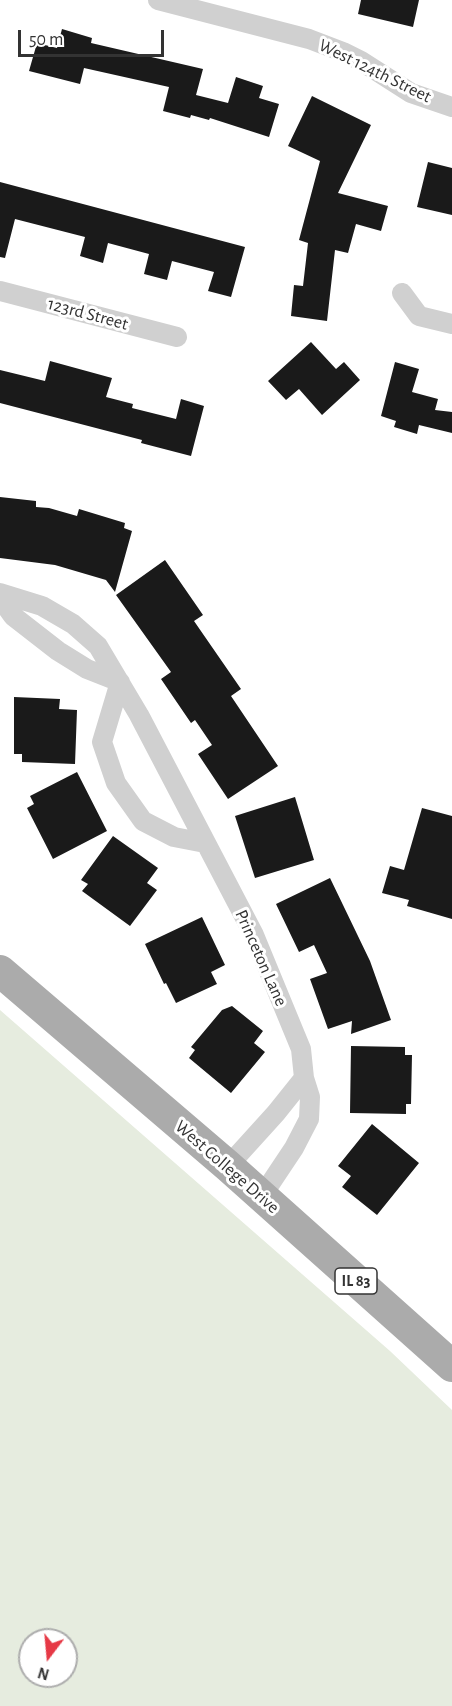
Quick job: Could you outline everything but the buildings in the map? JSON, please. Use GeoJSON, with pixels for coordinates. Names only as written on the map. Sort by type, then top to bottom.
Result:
{"type":"FeatureCollection","features":[{"type":"Feature","properties":{"kind":"main road","name":"West College Drive"},"geometry":{"type":"LineString","coordinates":[[0,971],[228,1166],[452,1366]]}},
{"type":"Feature","properties":{"kind":"street","name":"West 124th Street"},"geometry":{"type":"LineString","coordinates":[[158,0],[309,39],[361,61],[411,93],[452,107]]}},
{"type":"Feature","properties":{"kind":"street","name":"123rd Street"},"geometry":{"type":"LineString","coordinates":[[0,291],[177,337]]}},
{"type":"Feature","properties":{"kind":"street"},"geometry":{"type":"LineString","coordinates":[[402,293],[419,316],[452,324]]}},
{"type":"Feature","properties":{"kind":"street","name":"Princeton Lane"},"geometry":{"type":"LineString","coordinates":[[0,593],[42,606],[74,624],[99,646],[139,715],[254,935],[301,1049],[304,1078],[310,1097],[309,1119],[294,1148],[262,1196]]}},
{"type":"Feature","properties":{"kind":"street"},"geometry":{"type":"LineString","coordinates":[[0,597],[13,616],[58,651],[87,669],[120,682],[102,742],[116,783],[143,821],[174,837],[205,843]]}},
{"type":"Feature","properties":{"kind":"street"},"geometry":{"type":"LineString","coordinates":[[228,1166],[304,1078]]}},
{"type":"Feature","properties":{"kind":"shaded area"},"geometry":{"type":"Polygon","coordinates":[[[0,1010],[390,1351],[452,1410],[452,1706],[0,1706],[0,1010]]]}}]}
